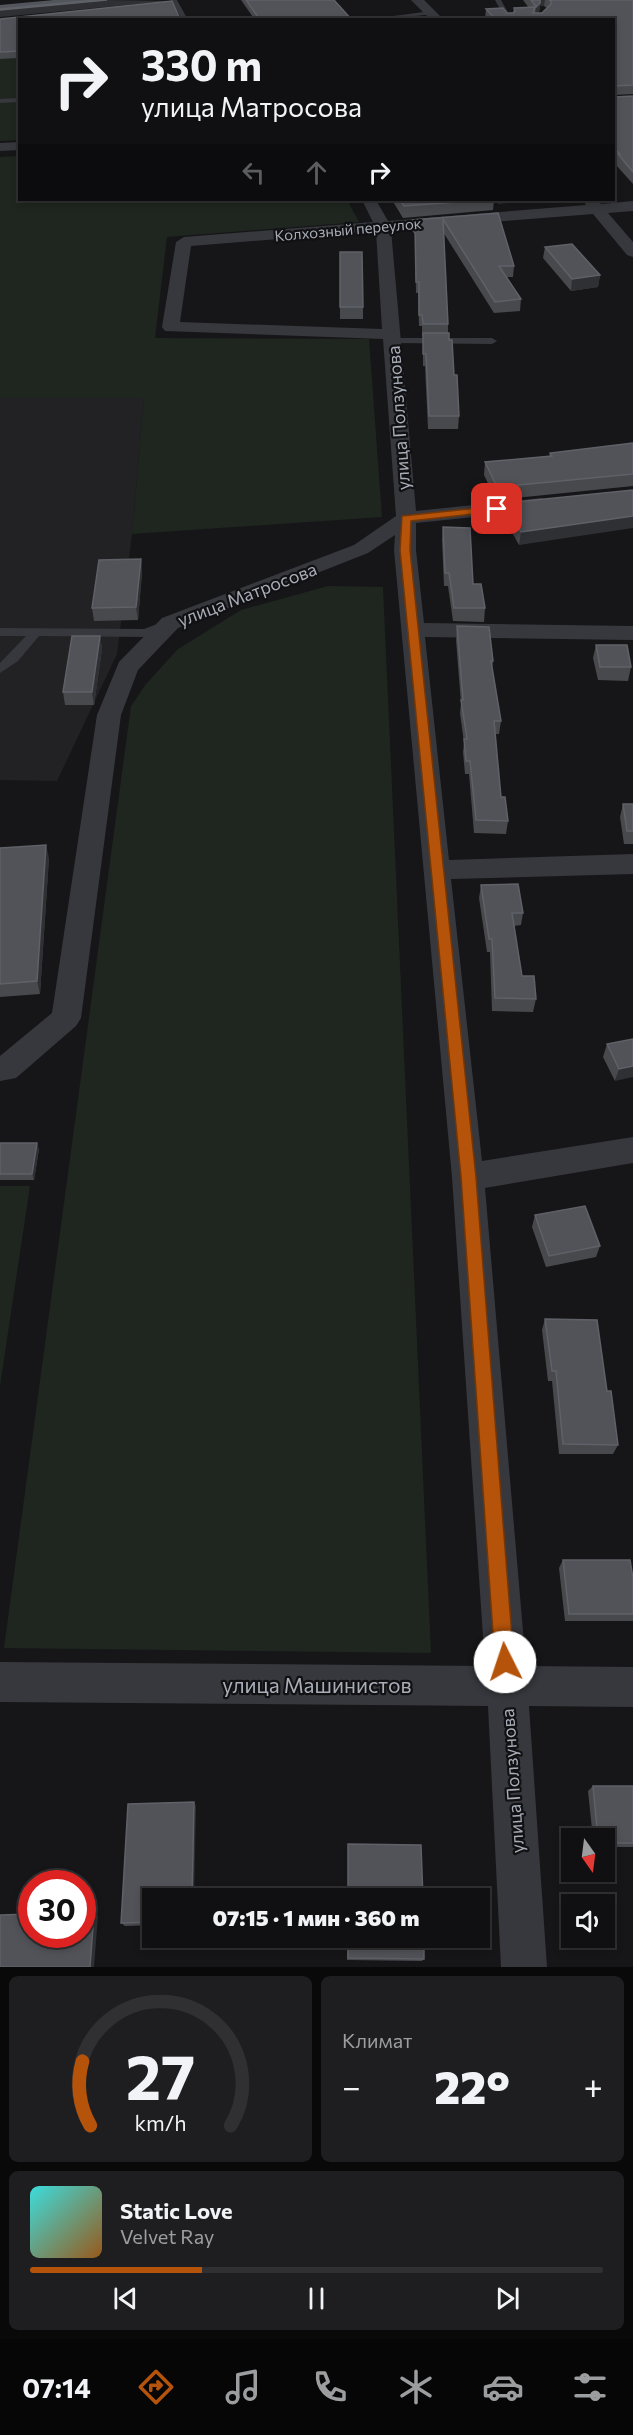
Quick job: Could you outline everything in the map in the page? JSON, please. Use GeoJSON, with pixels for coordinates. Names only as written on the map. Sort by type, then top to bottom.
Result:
{"type":"FeatureCollection","features":[{"type":"Feature","properties":{"kind":"main road"},"geometry":{"type":"LineString","coordinates":[[0,9],[89,0]]}},
{"type":"Feature","properties":{"kind":"street"},"geometry":{"type":"LineString","coordinates":[[417,0],[435,16]]}},
{"type":"Feature","properties":{"kind":"street"},"geometry":{"type":"LineString","coordinates":[[0,147],[18,146]]}},
{"type":"Feature","properties":{"kind":"street","name":"улица Ползунова"},"geometry":{"type":"LineString","coordinates":[[370,201],[383,225],[406,518],[405,550],[468,1177],[507,1686],[524,1967]]}},
{"type":"Feature","properties":{"kind":"street"},"geometry":{"type":"LineString","coordinates":[[594,204],[633,252]]}},
{"type":"Feature","properties":{"kind":"street","name":"Колхозный переулок"},"geometry":{"type":"LineString","coordinates":[[392,337],[171,327],[184,242],[594,204],[633,206]]}},
{"type":"Feature","properties":{"kind":"street","name":"улица Матросова"},"geometry":{"type":"LineString","coordinates":[[0,1069],[6,1069],[66,1018],[109,715],[127,667],[170,623],[361,549],[406,518],[565,502]]}},
{"type":"Feature","properties":{"kind":"street"},"geometry":{"type":"LineString","coordinates":[[361,549],[405,550]]}},
{"type":"Feature","properties":{"kind":"street"},"geometry":{"type":"LineString","coordinates":[[413,630],[633,633]]}},
{"type":"Feature","properties":{"kind":"street"},"geometry":{"type":"LineString","coordinates":[[437,870],[633,864]]}},
{"type":"Feature","properties":{"kind":"street"},"geometry":{"type":"LineString","coordinates":[[468,1177],[633,1150]]}},
{"type":"Feature","properties":{"kind":"street","name":"улица Машинистов"},"geometry":{"type":"LineString","coordinates":[[0,1682],[633,1687]]}},
{"type":"Feature","properties":{"kind":"lane"},"geometry":{"type":"LineString","coordinates":[[498,0],[508,18]]}},
{"type":"Feature","properties":{"kind":"lane"},"geometry":{"type":"LineString","coordinates":[[166,6],[175,1],[184,18]]}},
{"type":"Feature","properties":{"kind":"lane"},"geometry":{"type":"LineString","coordinates":[[388,17],[435,16]]}},
{"type":"Feature","properties":{"kind":"lane"},"geometry":{"type":"LineString","coordinates":[[0,101],[18,100]]}},
{"type":"Feature","properties":{"kind":"lane"},"geometry":{"type":"LineString","coordinates":[[392,337],[492,341]]}},
{"type":"Feature","properties":{"kind":"lane"},"geometry":{"type":"LineString","coordinates":[[0,632],[146,633],[170,623]]}},
{"type":"Feature","properties":{"kind":"lane"},"geometry":{"type":"LineString","coordinates":[[0,669],[14,658],[36,632]]}},
{"type":"Feature","properties":{"kind":"shaded area"},"geometry":{"type":"Polygon","coordinates":[[[18,58],[18,140],[0,141],[0,59],[18,58]]]}},
{"type":"Feature","properties":{"kind":"shaded area"},"geometry":{"type":"Polygon","coordinates":[[[18,156],[18,201],[348,201],[359,222],[167,237],[155,338],[369,339],[382,517],[132,534],[144,398],[0,398],[0,157],[18,156]]]}},
{"type":"Feature","properties":{"kind":"shaded area"},"geometry":{"type":"Polygon","coordinates":[[[0,398],[144,398],[132,534],[117,654],[57,781],[0,780],[0,398]]]}},
{"type":"Feature","properties":{"kind":"shaded area"},"geometry":{"type":"Polygon","coordinates":[[[328,586],[383,587],[431,1653],[4,1648],[131,706],[146,684],[178,649],[241,610],[328,586]]]}},
{"type":"Feature","properties":{"kind":"shaded area"},"geometry":{"type":"Polygon","coordinates":[[[0,1186],[30,1186],[0,1386],[0,1186]]]}},
{"type":"Feature","properties":{"kind":"building"},"geometry":{"type":"Polygon","coordinates":[[[107,0],[0,10],[0,9],[107,0]]]}},
{"type":"Feature","properties":{"kind":"building"},"geometry":{"type":"Polygon","coordinates":[[[246,0],[334,0],[350,18],[259,18],[246,0]]]}},
{"type":"Feature","properties":{"kind":"building"},"geometry":{"type":"Polygon","coordinates":[[[531,0],[540,0],[540,3],[536,7],[531,0]]]}},
{"type":"Feature","properties":{"kind":"building"},"geometry":{"type":"Polygon","coordinates":[[[549,0],[633,0],[633,85],[615,86],[615,18],[494,18],[486,9],[503,8],[507,13],[513,13],[514,8],[535,7],[533,13],[542,13],[551,1],[549,0]]]}},
{"type":"Feature","properties":{"kind":"building"},"geometry":{"type":"Polygon","coordinates":[[[172,1],[180,18],[18,18],[18,51],[0,52],[0,19],[172,1]]]}},
{"type":"Feature","properties":{"kind":"building"},"geometry":{"type":"Polygon","coordinates":[[[633,96],[633,172],[618,154],[620,154],[615,149],[615,97],[633,96]]]}},
{"type":"Feature","properties":{"kind":"building"},"geometry":{"type":"Polygon","coordinates":[[[401,201],[472,201],[404,206],[401,201]]]}},
{"type":"Feature","properties":{"kind":"building"},"geometry":{"type":"Polygon","coordinates":[[[498,213],[514,266],[499,266],[521,299],[495,302],[443,219],[448,324],[423,324],[422,315],[419,315],[419,282],[416,282],[415,227],[418,227],[413,220],[498,213]]]}},
{"type":"Feature","properties":{"kind":"building"},"geometry":{"type":"Polygon","coordinates":[[[572,244],[600,275],[572,279],[545,247],[572,244]]]}},
{"type":"Feature","properties":{"kind":"building"},"geometry":{"type":"Polygon","coordinates":[[[340,252],[362,252],[363,307],[340,307],[340,252]]]}},
{"type":"Feature","properties":{"kind":"building"},"geometry":{"type":"Polygon","coordinates":[[[423,333],[449,333],[449,340],[452,340],[454,375],[457,375],[459,416],[429,416],[423,333]]]}},
{"type":"Feature","properties":{"kind":"building"},"geometry":{"type":"Polygon","coordinates":[[[633,443],[633,474],[497,487],[485,462],[552,456],[550,453],[633,443]]]}},
{"type":"Feature","properties":{"kind":"building"},"geometry":{"type":"Polygon","coordinates":[[[633,490],[633,516],[521,532],[505,503],[633,490]]]}},
{"type":"Feature","properties":{"kind":"building"},"geometry":{"type":"Polygon","coordinates":[[[443,527],[470,528],[473,584],[481,584],[485,608],[454,608],[449,573],[445,573],[443,527]]]}},
{"type":"Feature","properties":{"kind":"building"},"geometry":{"type":"Polygon","coordinates":[[[141,559],[136,607],[92,608],[99,560],[141,559]]]}},
{"type":"Feature","properties":{"kind":"building"},"geometry":{"type":"Polygon","coordinates":[[[457,626],[489,627],[493,661],[491,661],[501,721],[494,721],[501,797],[505,797],[508,821],[476,820],[470,761],[466,761],[464,739],[467,739],[461,700],[463,700],[457,626]]]}},
{"type":"Feature","properties":{"kind":"building"},"geometry":{"type":"Polygon","coordinates":[[[72,636],[100,636],[92,692],[63,692],[72,636]]]}},
{"type":"Feature","properties":{"kind":"building"},"geometry":{"type":"Polygon","coordinates":[[[596,645],[627,645],[631,667],[600,667],[596,645]]]}},
{"type":"Feature","properties":{"kind":"building"},"geometry":{"type":"Polygon","coordinates":[[[623,804],[633,804],[633,831],[627,831],[623,804]]]}},
{"type":"Feature","properties":{"kind":"building"},"geometry":{"type":"Polygon","coordinates":[[[46,845],[37,981],[0,984],[0,848],[46,845]]]}},
{"type":"Feature","properties":{"kind":"building"},"geometry":{"type":"Polygon","coordinates":[[[518,884],[523,913],[512,913],[522,976],[534,976],[536,999],[495,998],[492,939],[489,939],[481,885],[518,884]]]}},
{"type":"Feature","properties":{"kind":"building"},"geometry":{"type":"Polygon","coordinates":[[[633,1039],[633,1066],[619,1069],[607,1044],[633,1039]]]}},
{"type":"Feature","properties":{"kind":"building"},"geometry":{"type":"Polygon","coordinates":[[[0,1143],[37,1143],[32,1174],[0,1174],[0,1143]]]}},
{"type":"Feature","properties":{"kind":"building"},"geometry":{"type":"Polygon","coordinates":[[[585,1206],[600,1246],[549,1256],[535,1215],[585,1206]]]}},
{"type":"Feature","properties":{"kind":"building"},"geometry":{"type":"Polygon","coordinates":[[[545,1319],[597,1320],[607,1391],[611,1391],[618,1445],[563,1444],[556,1371],[552,1371],[545,1319]]]}},
{"type":"Feature","properties":{"kind":"building"},"geometry":{"type":"Polygon","coordinates":[[[563,1560],[630,1560],[633,1578],[633,1614],[569,1614],[563,1560]]]}},
{"type":"Feature","properties":{"kind":"building"},"geometry":{"type":"Polygon","coordinates":[[[593,1786],[633,1786],[633,1843],[615,1843],[615,1828],[597,1828],[593,1786]]]}},
{"type":"Feature","properties":{"kind":"building"},"geometry":{"type":"Polygon","coordinates":[[[194,1802],[192,1888],[142,1888],[142,1922],[121,1923],[128,1804],[194,1802]]]}},
{"type":"Feature","properties":{"kind":"building"},"geometry":{"type":"Polygon","coordinates":[[[348,1844],[421,1845],[423,1888],[348,1888],[348,1844]]]}},
{"type":"Feature","properties":{"kind":"building"},"geometry":{"type":"Polygon","coordinates":[[[18,1914],[18,1948],[91,1948],[90,1967],[0,1967],[0,1915],[18,1914]]]}},
{"type":"Feature","properties":{"kind":"building"},"geometry":{"type":"Polygon","coordinates":[[[348,1948],[424,1948],[424,1959],[348,1958],[348,1948]]]}},
{"type":"Feature","properties":{"kind":"route"},"geometry":{"type":"LineString","coordinates":[[497,509],[406,518],[405,550],[468,1177],[505,1662]]}}]}
